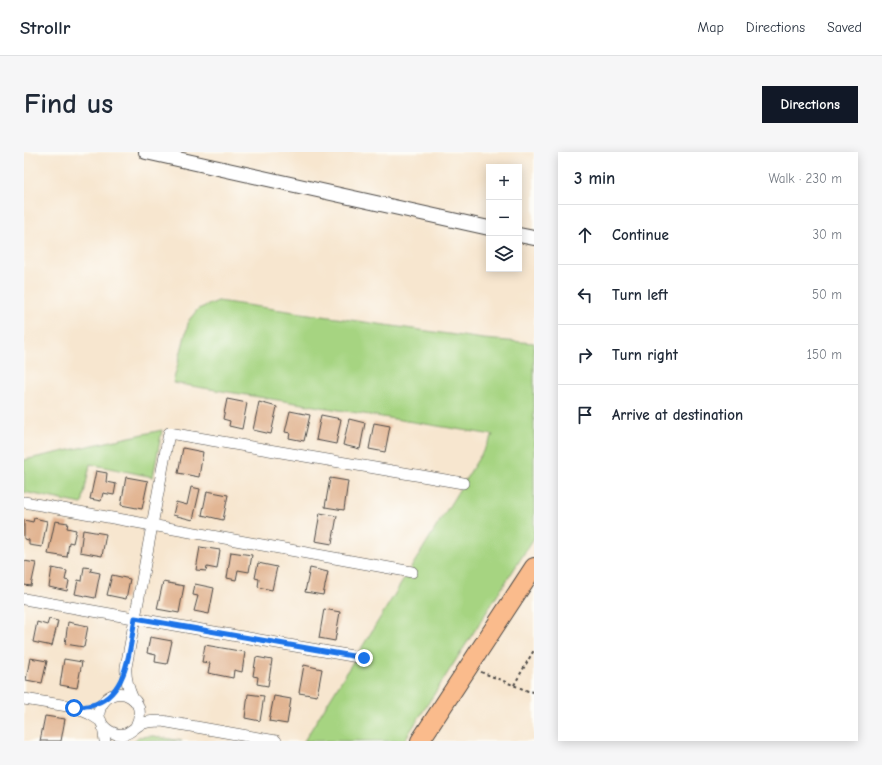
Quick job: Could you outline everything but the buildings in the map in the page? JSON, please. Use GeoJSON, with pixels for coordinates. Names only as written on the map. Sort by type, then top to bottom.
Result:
{"type":"FeatureCollection","features":[{"type":"Feature","properties":{"kind":"main road"},"geometry":{"type":"LineString","coordinates":[[420,741],[534,567]]}},
{"type":"Feature","properties":{"kind":"street"},"geometry":{"type":"LineString","coordinates":[[146,152],[486,227]]}},
{"type":"Feature","properties":{"kind":"street"},"geometry":{"type":"LineString","coordinates":[[522,236],[534,238]]}},
{"type":"Feature","properties":{"kind":"street"},"geometry":{"type":"LineString","coordinates":[[24,698],[74,708],[90,714],[102,723],[106,729],[112,733],[118,734],[121,737],[136,726],[140,714],[127,684],[126,667],[169,433],[463,483]]}},
{"type":"Feature","properties":{"kind":"street"},"geometry":{"type":"LineString","coordinates":[[24,502],[412,572]]}},
{"type":"Feature","properties":{"kind":"street"},"geometry":{"type":"LineString","coordinates":[[24,599],[364,658]]}},
{"type":"Feature","properties":{"kind":"street"},"geometry":{"type":"LineString","coordinates":[[105,741],[99,711],[101,705],[121,680],[126,667]]}},
{"type":"Feature","properties":{"kind":"street"},"geometry":{"type":"LineString","coordinates":[[74,708],[96,704],[117,694],[124,694],[147,714],[162,721],[276,741]]}},
{"type":"Feature","properties":{"kind":"street"},"geometry":{"type":"LineString","coordinates":[[136,726],[144,723],[162,721]]}},
{"type":"Feature","properties":{"kind":"path"},"geometry":{"type":"LineString","coordinates":[[514,685],[534,650]]}},
{"type":"Feature","properties":{"kind":"path"},"geometry":{"type":"LineString","coordinates":[[469,667],[528,691],[534,692]]}},
{"type":"Feature","properties":{"kind":"green space"},"geometry":{"type":"Polygon","coordinates":[[[218,301],[483,339],[534,343],[534,538],[404,741],[304,741],[493,435],[173,383],[189,320],[198,309],[218,301]]]}},
{"type":"Feature","properties":{"kind":"green space"},"geometry":{"type":"Polygon","coordinates":[[[162,430],[153,477],[90,464],[82,504],[24,492],[24,460],[162,430]]]}},
{"type":"Feature","properties":{"kind":"green space"},"geometry":{"type":"Polygon","coordinates":[[[153,736],[182,741],[134,741],[138,737],[153,736]]]}},
{"type":"Feature","properties":{"kind":"route"},"geometry":{"type":"LineString","coordinates":[[74,708],[96,704],[111,696],[117,688],[126,667],[135,618],[364,658]]}}]}
